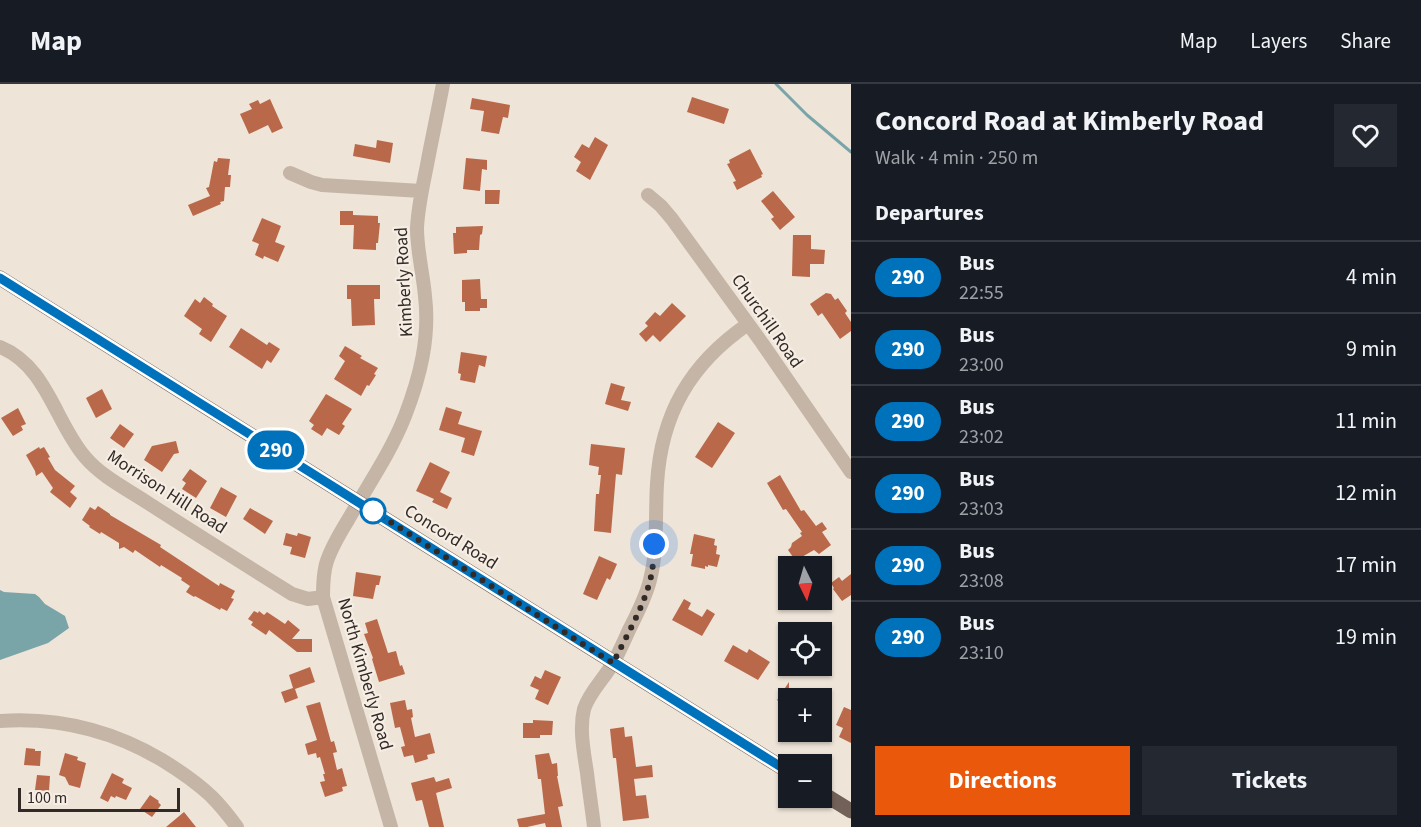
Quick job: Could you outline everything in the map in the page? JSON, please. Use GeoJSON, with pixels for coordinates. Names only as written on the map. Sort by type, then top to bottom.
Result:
{"type":"FeatureCollection","features":[{"type":"Feature","properties":{"kind":"main road","name":"Concord Road"},"geometry":{"type":"LineString","coordinates":[[0,278],[778,765]]}},
{"type":"Feature","properties":{"kind":"main road"},"geometry":{"type":"LineString","coordinates":[[832,799],[851,811]]}},
{"type":"Feature","properties":{"kind":"street","name":"Kimberly Road"},"geometry":{"type":"LineString","coordinates":[[358,502],[397,437],[422,366],[427,328],[417,228],[443,84]]}},
{"type":"Feature","properties":{"kind":"street"},"geometry":{"type":"LineString","coordinates":[[290,173],[322,185],[422,191]]}},
{"type":"Feature","properties":{"kind":"street","name":"Churchill Road"},"geometry":{"type":"LineString","coordinates":[[648,195],[672,219],[851,472]]}},
{"type":"Feature","properties":{"kind":"street"},"geometry":{"type":"LineString","coordinates":[[594,827],[583,746],[583,716],[590,695],[613,663],[650,582],[654,564],[657,483],[666,431],[674,408],[699,367],[723,343],[748,324]]}},
{"type":"Feature","properties":{"kind":"street","name":"Morrison Hill Road"},"geometry":{"type":"LineString","coordinates":[[0,347],[19,357],[34,372],[73,441],[93,466],[292,594],[308,599],[323,597]]}},
{"type":"Feature","properties":{"kind":"street","name":"North Kimberly Road"},"geometry":{"type":"LineString","coordinates":[[358,502],[327,561],[323,579],[323,597],[391,827]]}},
{"type":"Feature","properties":{"kind":"street"},"geometry":{"type":"LineString","coordinates":[[0,721],[49,721],[120,738],[142,748],[195,782],[211,796],[237,827]]}},
{"type":"Feature","properties":{"kind":"water"},"geometry":{"type":"Polygon","coordinates":[[[0,590],[35,594],[45,604],[65,616],[69,628],[48,643],[0,660],[0,590]]]}},
{"type":"Feature","properties":{"kind":"building"},"geometry":{"type":"Polygon","coordinates":[[[692,97],[729,109],[724,124],[687,112],[692,97]]]}},
{"type":"Feature","properties":{"kind":"building"},"geometry":{"type":"Polygon","coordinates":[[[472,98],[510,105],[508,118],[503,117],[499,134],[481,131],[484,111],[470,109],[472,98]]]}},
{"type":"Feature","properties":{"kind":"building"},"geometry":{"type":"Polygon","coordinates":[[[270,99],[283,128],[272,133],[268,125],[249,134],[240,114],[252,109],[249,104],[258,100],[260,104],[270,99]]]}},
{"type":"Feature","properties":{"kind":"building"},"geometry":{"type":"Polygon","coordinates":[[[595,137],[608,145],[590,180],[576,171],[581,162],[574,157],[582,144],[589,148],[595,137]]]}},
{"type":"Feature","properties":{"kind":"building"},"geometry":{"type":"Polygon","coordinates":[[[377,140],[393,143],[390,163],[353,156],[355,144],[376,148],[377,140]]]}},
{"type":"Feature","properties":{"kind":"building"},"geometry":{"type":"Polygon","coordinates":[[[750,149],[763,174],[762,177],[737,190],[733,182],[736,181],[727,164],[730,163],[729,160],[750,149]]]}},
{"type":"Feature","properties":{"kind":"building"},"geometry":{"type":"Polygon","coordinates":[[[218,158],[230,159],[228,175],[231,175],[230,187],[225,187],[224,201],[193,216],[188,205],[210,196],[206,188],[209,187],[214,161],[217,162],[218,158]]]}},
{"type":"Feature","properties":{"kind":"building"},"geometry":{"type":"Polygon","coordinates":[[[466,158],[487,160],[487,170],[482,169],[480,191],[463,189],[466,158]]]}},
{"type":"Feature","properties":{"kind":"building"},"geometry":{"type":"Polygon","coordinates":[[[485,190],[500,190],[499,204],[485,204],[485,190]]]}},
{"type":"Feature","properties":{"kind":"building"},"geometry":{"type":"Polygon","coordinates":[[[773,191],[795,217],[780,230],[771,219],[774,217],[761,201],[773,191]]]}},
{"type":"Feature","properties":{"kind":"building"},"geometry":{"type":"Polygon","coordinates":[[[340,211],[353,211],[353,215],[378,216],[378,223],[380,223],[376,250],[353,249],[354,225],[340,225],[340,211]]]}},
{"type":"Feature","properties":{"kind":"building"},"geometry":{"type":"Polygon","coordinates":[[[262,218],[281,226],[275,242],[285,246],[278,262],[255,255],[259,244],[252,241],[262,218]]]}},
{"type":"Feature","properties":{"kind":"building"},"geometry":{"type":"Polygon","coordinates":[[[483,226],[479,250],[467,250],[467,253],[454,254],[453,233],[456,233],[456,227],[483,226]]]}},
{"type":"Feature","properties":{"kind":"building"},"geometry":{"type":"Polygon","coordinates":[[[793,235],[811,235],[811,249],[825,250],[824,264],[810,264],[810,277],[792,276],[793,235]]]}},
{"type":"Feature","properties":{"kind":"building"},"geometry":{"type":"Polygon","coordinates":[[[480,279],[481,299],[487,299],[487,308],[480,308],[480,311],[465,311],[465,302],[462,302],[462,280],[480,279]]]}},
{"type":"Feature","properties":{"kind":"building"},"geometry":{"type":"Polygon","coordinates":[[[347,285],[380,285],[380,299],[374,299],[375,325],[352,326],[351,299],[347,299],[347,285]]]}},
{"type":"Feature","properties":{"kind":"building"},"geometry":{"type":"Polygon","coordinates":[[[826,293],[831,294],[835,300],[838,298],[851,322],[851,331],[840,339],[822,313],[818,316],[810,304],[826,293]]]}},
{"type":"Feature","properties":{"kind":"building"},"geometry":{"type":"Polygon","coordinates":[[[204,297],[213,304],[212,306],[227,316],[211,342],[199,334],[202,329],[184,316],[195,299],[200,303],[204,297]]]}},
{"type":"Feature","properties":{"kind":"building"},"geometry":{"type":"Polygon","coordinates":[[[672,303],[686,316],[660,342],[653,335],[646,342],[639,334],[648,326],[645,323],[655,312],[660,316],[672,303]]]}},
{"type":"Feature","properties":{"kind":"building"},"geometry":{"type":"Polygon","coordinates":[[[241,328],[267,345],[269,342],[280,349],[271,363],[267,360],[262,369],[229,347],[241,328]]]}},
{"type":"Feature","properties":{"kind":"building"},"geometry":{"type":"Polygon","coordinates":[[[345,346],[378,368],[374,374],[376,375],[361,396],[334,379],[345,361],[339,356],[345,346]]]}},
{"type":"Feature","properties":{"kind":"building"},"geometry":{"type":"Polygon","coordinates":[[[461,352],[487,356],[485,367],[479,365],[475,383],[460,380],[461,374],[458,373],[461,352]]]}},
{"type":"Feature","properties":{"kind":"building"},"geometry":{"type":"Polygon","coordinates":[[[611,383],[625,387],[621,400],[631,402],[628,411],[605,404],[611,383]]]}},
{"type":"Feature","properties":{"kind":"building"},"geometry":{"type":"Polygon","coordinates":[[[102,389],[112,409],[96,418],[86,398],[102,389]]]}},
{"type":"Feature","properties":{"kind":"building"},"geometry":{"type":"Polygon","coordinates":[[[326,394],[352,409],[342,424],[345,426],[339,435],[327,428],[322,436],[311,429],[314,425],[309,421],[326,394]]]}},
{"type":"Feature","properties":{"kind":"building"},"geometry":{"type":"Polygon","coordinates":[[[446,407],[462,412],[458,424],[482,431],[474,456],[461,452],[465,438],[439,430],[446,407]]]}},
{"type":"Feature","properties":{"kind":"building"},"geometry":{"type":"Polygon","coordinates":[[[18,408],[26,424],[21,426],[23,430],[13,436],[1,418],[18,408]]]}},
{"type":"Feature","properties":{"kind":"building"},"geometry":{"type":"Polygon","coordinates":[[[718,422],[735,433],[712,468],[695,457],[718,422]]]}},
{"type":"Feature","properties":{"kind":"building"},"geometry":{"type":"Polygon","coordinates":[[[120,424],[134,434],[124,448],[110,438],[120,424]]]}},
{"type":"Feature","properties":{"kind":"building"},"geometry":{"type":"Polygon","coordinates":[[[176,441],[179,453],[174,454],[162,472],[144,460],[152,446],[176,441]]]}},
{"type":"Feature","properties":{"kind":"building"},"geometry":{"type":"Polygon","coordinates":[[[591,444],[625,448],[622,475],[616,474],[611,533],[594,531],[596,494],[599,494],[601,475],[598,475],[599,467],[589,465],[591,444]]]}},
{"type":"Feature","properties":{"kind":"building"},"geometry":{"type":"Polygon","coordinates":[[[39,447],[40,449],[44,447],[55,470],[75,486],[70,492],[77,498],[70,508],[50,492],[53,488],[42,472],[36,476],[26,455],[39,447]]]}},
{"type":"Feature","properties":{"kind":"building"},"geometry":{"type":"Polygon","coordinates":[[[430,462],[450,472],[440,492],[452,498],[447,509],[432,502],[434,499],[416,491],[430,462]]]}},
{"type":"Feature","properties":{"kind":"building"},"geometry":{"type":"Polygon","coordinates":[[[190,469],[207,481],[196,498],[182,489],[186,483],[182,480],[190,469]]]}},
{"type":"Feature","properties":{"kind":"building"},"geometry":{"type":"Polygon","coordinates":[[[780,475],[801,511],[804,510],[816,526],[822,522],[827,529],[822,532],[831,545],[819,554],[814,550],[804,556],[792,556],[788,550],[792,543],[802,536],[800,533],[802,532],[786,509],[783,510],[767,483],[780,475]]]}},
{"type":"Feature","properties":{"kind":"building"},"geometry":{"type":"Polygon","coordinates":[[[221,487],[237,496],[226,517],[210,508],[221,487]]]}},
{"type":"Feature","properties":{"kind":"building"},"geometry":{"type":"Polygon","coordinates":[[[98,506],[161,545],[160,547],[219,586],[220,583],[235,591],[231,598],[234,599],[227,611],[221,608],[220,610],[194,597],[186,592],[190,586],[181,580],[182,578],[161,565],[160,567],[135,550],[133,553],[124,547],[119,549],[119,543],[89,527],[82,520],[90,507],[95,510],[98,506]]]}},
{"type":"Feature","properties":{"kind":"building"},"geometry":{"type":"Polygon","coordinates":[[[250,508],[273,521],[265,534],[243,519],[250,508]]]}},
{"type":"Feature","properties":{"kind":"building"},"geometry":{"type":"Polygon","coordinates":[[[286,533],[297,536],[298,533],[311,537],[305,558],[290,554],[292,547],[283,545],[286,533]]]}},
{"type":"Feature","properties":{"kind":"building"},"geometry":{"type":"Polygon","coordinates":[[[694,534],[715,539],[716,554],[720,555],[717,567],[708,565],[705,569],[691,566],[693,554],[690,554],[694,534]]]}},
{"type":"Feature","properties":{"kind":"building"},"geometry":{"type":"Polygon","coordinates":[[[599,556],[617,564],[610,580],[607,578],[597,600],[583,594],[599,556]]]}},
{"type":"Feature","properties":{"kind":"building"},"geometry":{"type":"Polygon","coordinates":[[[356,572],[381,576],[373,599],[353,596],[356,572]]]}},
{"type":"Feature","properties":{"kind":"building"},"geometry":{"type":"Polygon","coordinates":[[[851,574],[851,595],[842,601],[833,589],[832,582],[839,577],[842,581],[851,574]]]}},
{"type":"Feature","properties":{"kind":"building"},"geometry":{"type":"Polygon","coordinates":[[[684,599],[691,603],[688,609],[702,617],[707,609],[715,614],[702,636],[672,620],[684,599]]]}},
{"type":"Feature","properties":{"kind":"building"},"geometry":{"type":"Polygon","coordinates":[[[254,611],[258,613],[259,611],[264,615],[267,612],[285,624],[288,620],[300,630],[292,639],[312,639],[312,652],[297,652],[269,630],[266,635],[251,625],[253,622],[248,619],[254,611]]]}},
{"type":"Feature","properties":{"kind":"building"},"geometry":{"type":"Polygon","coordinates":[[[377,619],[388,653],[396,651],[405,674],[379,682],[364,634],[368,633],[365,623],[377,619]]]}},
{"type":"Feature","properties":{"kind":"building"},"geometry":{"type":"Polygon","coordinates":[[[733,645],[747,653],[749,649],[770,662],[758,680],[724,661],[733,645]]]}},
{"type":"Feature","properties":{"kind":"building"},"geometry":{"type":"Polygon","coordinates":[[[310,667],[315,682],[295,689],[298,698],[285,703],[281,692],[293,688],[289,675],[310,667]]]}},
{"type":"Feature","properties":{"kind":"building"},"geometry":{"type":"Polygon","coordinates":[[[545,670],[561,677],[548,705],[535,699],[539,690],[530,686],[535,676],[541,679],[545,670]]]}},
{"type":"Feature","properties":{"kind":"building"},"geometry":{"type":"Polygon","coordinates":[[[405,700],[407,710],[412,709],[413,717],[411,718],[415,737],[430,733],[435,753],[427,755],[428,759],[415,763],[413,755],[404,757],[401,747],[405,746],[400,727],[395,728],[390,703],[405,700]]]}},
{"type":"Feature","properties":{"kind":"building"},"geometry":{"type":"Polygon","coordinates":[[[320,702],[331,742],[334,741],[337,752],[333,753],[337,770],[342,768],[347,786],[342,787],[343,791],[325,797],[320,782],[325,781],[323,774],[325,774],[320,757],[317,758],[316,753],[308,755],[305,744],[317,740],[306,706],[320,702]]]}},
{"type":"Feature","properties":{"kind":"building"},"geometry":{"type":"Polygon","coordinates":[[[844,707],[851,710],[851,743],[839,737],[843,728],[836,725],[844,707]]]}},
{"type":"Feature","properties":{"kind":"building"},"geometry":{"type":"Polygon","coordinates":[[[533,720],[553,721],[552,735],[523,738],[523,723],[533,723],[533,720]]]}},
{"type":"Feature","properties":{"kind":"building"},"geometry":{"type":"Polygon","coordinates":[[[624,727],[625,737],[632,736],[636,767],[652,765],[653,777],[634,779],[636,796],[646,795],[649,818],[623,821],[616,758],[613,758],[610,729],[624,727]]]}},
{"type":"Feature","properties":{"kind":"building"},"geometry":{"type":"Polygon","coordinates":[[[26,748],[41,751],[40,766],[24,765],[26,748]]]}},
{"type":"Feature","properties":{"kind":"building"},"geometry":{"type":"Polygon","coordinates":[[[65,753],[78,757],[77,760],[86,763],[80,788],[69,785],[65,777],[59,775],[65,753]]]}},
{"type":"Feature","properties":{"kind":"building"},"geometry":{"type":"Polygon","coordinates":[[[549,753],[552,764],[557,763],[563,806],[558,807],[562,827],[546,827],[545,823],[519,827],[517,819],[545,814],[541,779],[538,779],[535,755],[549,753]]]}},
{"type":"Feature","properties":{"kind":"building"},"geometry":{"type":"Polygon","coordinates":[[[112,773],[124,779],[122,783],[132,788],[126,800],[111,796],[108,802],[100,798],[112,773]]]}},
{"type":"Feature","properties":{"kind":"building"},"geometry":{"type":"Polygon","coordinates":[[[37,775],[50,776],[49,791],[35,790],[37,775]]]}},
{"type":"Feature","properties":{"kind":"building"},"geometry":{"type":"Polygon","coordinates":[[[434,777],[436,782],[449,778],[452,788],[436,793],[444,827],[429,827],[422,800],[416,801],[411,783],[434,777]]]}},
{"type":"Feature","properties":{"kind":"building"},"geometry":{"type":"Polygon","coordinates":[[[150,795],[161,805],[152,817],[140,809],[150,795]]]}},
{"type":"Feature","properties":{"kind":"building"},"geometry":{"type":"Polygon","coordinates":[[[184,812],[196,827],[166,827],[184,812]]]}},
{"type":"Feature","properties":{"kind":"waterway"},"geometry":{"type":"LineString","coordinates":[[776,84],[807,115],[851,152]]}},
{"type":"Feature","properties":{"kind":"bus line","name":"290"},"geometry":{"type":"LineString","coordinates":[[0,278],[778,765]]}},
{"type":"Feature","properties":{"kind":"route"},"geometry":{"type":"LineString","coordinates":[[373,511],[613,663],[645,597],[654,564],[654,544]]}}]}
